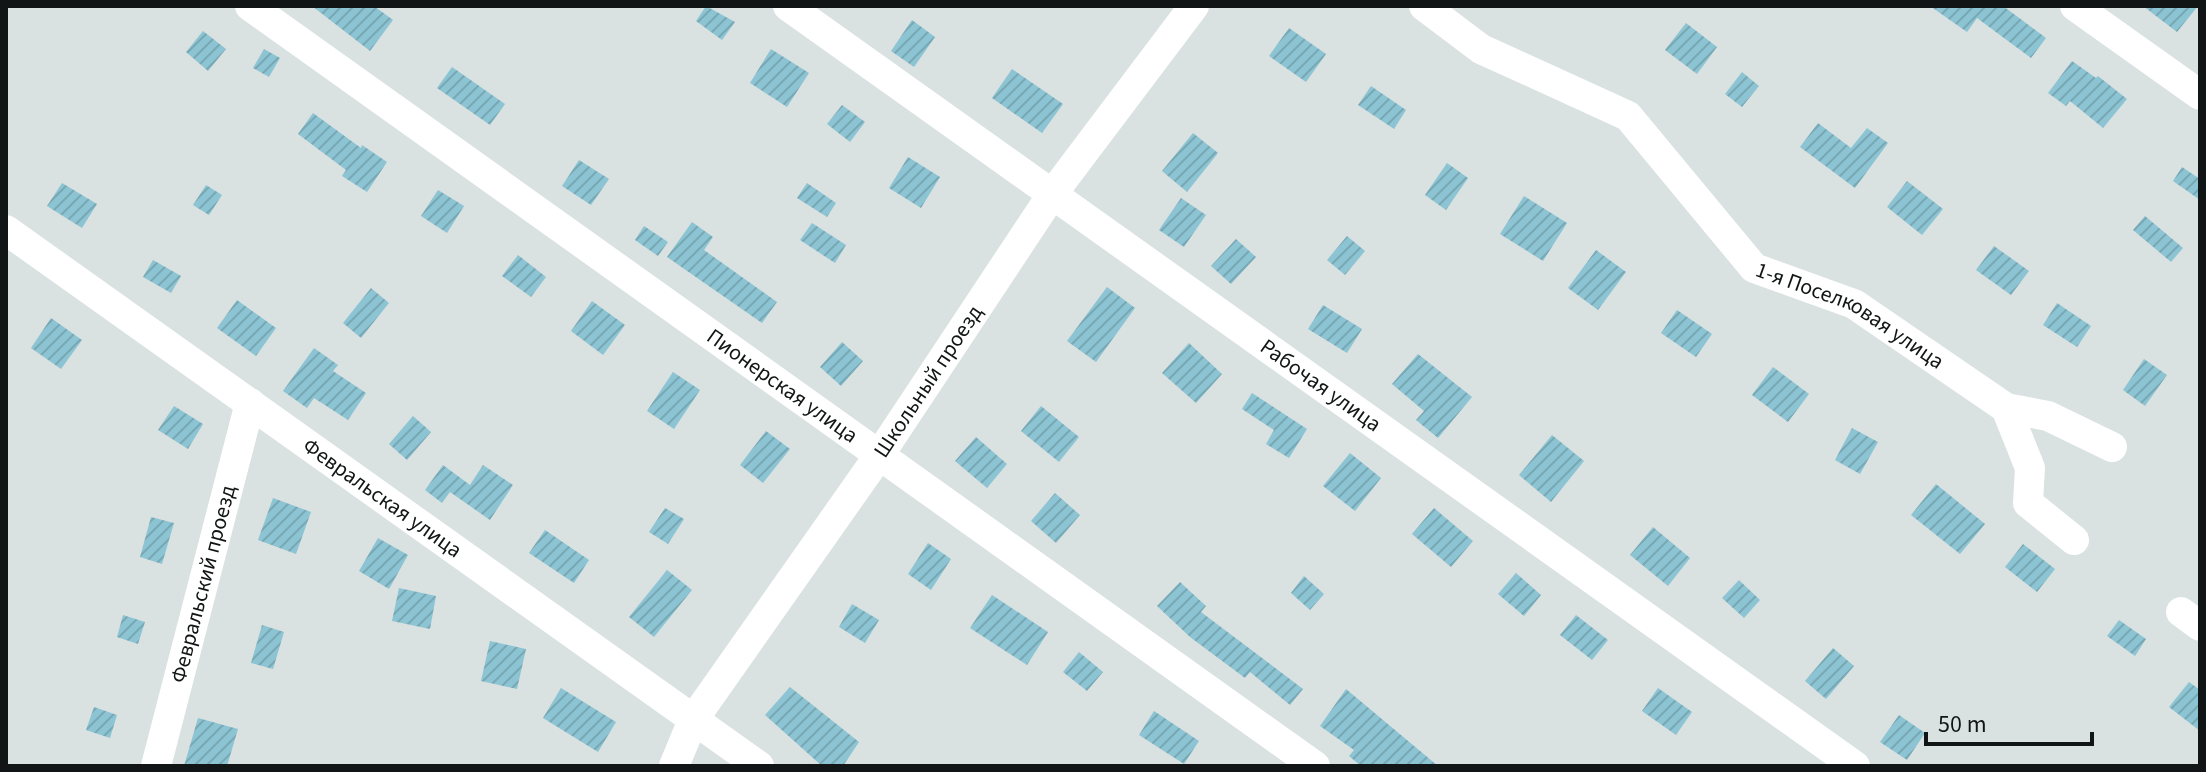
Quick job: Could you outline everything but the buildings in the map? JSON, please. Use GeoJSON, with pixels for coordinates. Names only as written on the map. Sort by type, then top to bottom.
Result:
{"type":"FeatureCollection","features":[{"type":"Feature","properties":{"kind":"street","name":"Пионерская улица"},"geometry":{"type":"LineString","coordinates":[[250,6],[1315,766]]}},
{"type":"Feature","properties":{"kind":"street","name":"Рабочая улица"},"geometry":{"type":"LineString","coordinates":[[788,6],[1855,766]]}},
{"type":"Feature","properties":{"kind":"street","name":"Школьный проезд"},"geometry":{"type":"LineString","coordinates":[[674,766],[693,720],[878,457],[1053,193],[1194,6]]}},
{"type":"Feature","properties":{"kind":"street","name":"1-я Поселковая улица"},"geometry":{"type":"LineString","coordinates":[[1424,6],[1481,49],[1628,116],[1754,268],[1854,304],[2006,408],[2048,416],[2112,447]]}},
{"type":"Feature","properties":{"kind":"street"},"geometry":{"type":"LineString","coordinates":[[2075,6],[2200,95]]}},
{"type":"Feature","properties":{"kind":"street","name":"Февральская улица"},"geometry":{"type":"LineString","coordinates":[[6,230],[759,766]]}},
{"type":"Feature","properties":{"kind":"street","name":"Февральский проезд"},"geometry":{"type":"LineString","coordinates":[[156,766],[250,403]]}},
{"type":"Feature","properties":{"kind":"street"},"geometry":{"type":"LineString","coordinates":[[2006,408],[2030,468],[2028,503],[2074,540]]}}]}
